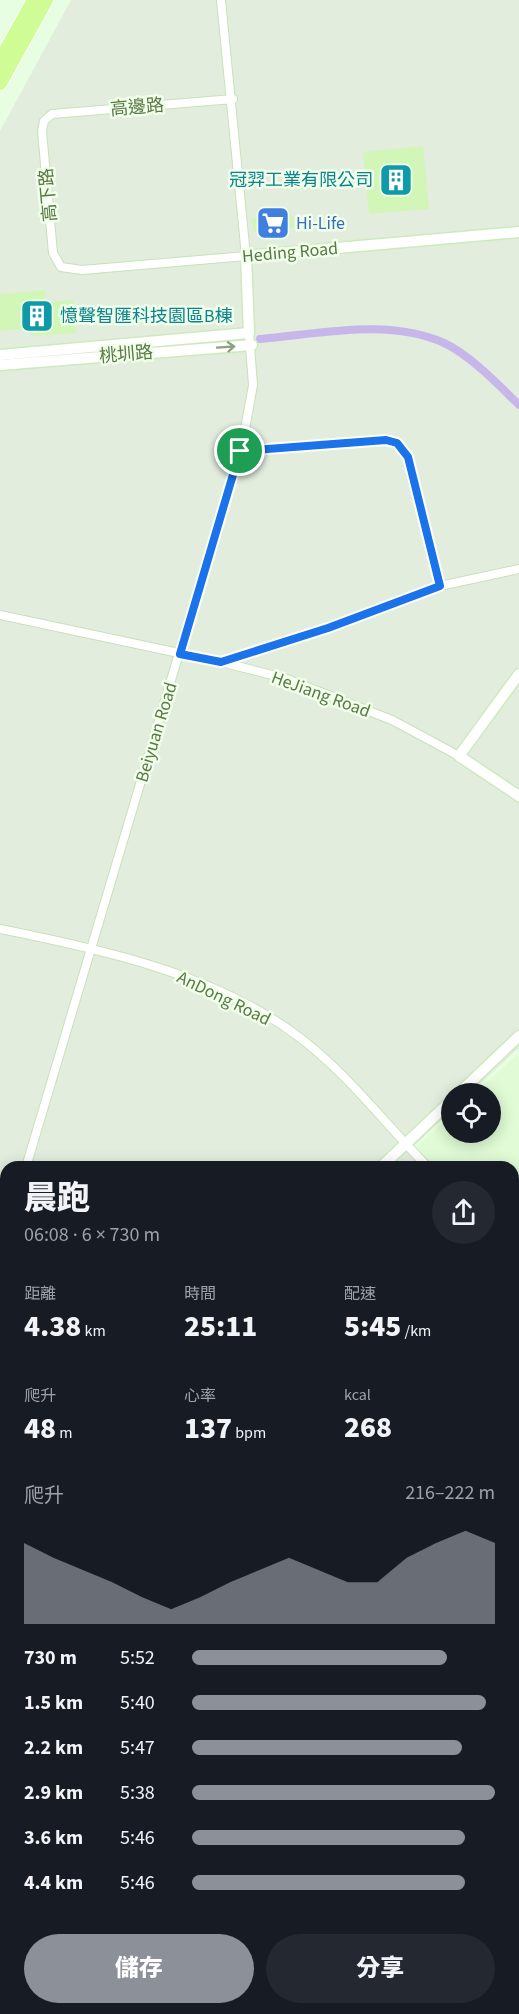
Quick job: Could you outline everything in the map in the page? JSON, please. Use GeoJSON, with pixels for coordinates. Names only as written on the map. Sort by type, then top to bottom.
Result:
{"type":"FeatureCollection","features":[{"type":"Feature","properties":{"kind":"highway"},"geometry":{"type":"LineString","coordinates":[[0,61],[34,0]]}},
{"type":"Feature","properties":{"kind":"highway"},"geometry":{"type":"LineString","coordinates":[[0,83],[46,0]]}},
{"type":"Feature","properties":{"kind":"street"},"geometry":{"type":"LineString","coordinates":[[221,0],[233,99],[246,256]]}},
{"type":"Feature","properties":{"kind":"street","name":"高邊路"},"geometry":{"type":"LineString","coordinates":[[44,122],[52,114],[233,99]]}},
{"type":"Feature","properties":{"kind":"street","name":"高下路"},"geometry":{"type":"LineString","coordinates":[[44,122],[42,131],[52,253],[61,267]]}},
{"type":"Feature","properties":{"kind":"street","name":"Heding Road"},"geometry":{"type":"LineString","coordinates":[[61,267],[82,270],[519,232]]}},
{"type":"Feature","properties":{"kind":"street","name":"Beiyuan Road"},"geometry":{"type":"LineString","coordinates":[[28,1161],[180,654],[250,410],[252,345],[249,333],[246,256]]}},
{"type":"Feature","properties":{"kind":"street","name":"桃圳路"},"geometry":{"type":"LineString","coordinates":[[0,355],[249,333]]}},
{"type":"Feature","properties":{"kind":"street","name":"桃圳路"},"geometry":{"type":"LineString","coordinates":[[0,365],[252,345]]}},
{"type":"Feature","properties":{"kind":"street"},"geometry":{"type":"LineString","coordinates":[[240,451],[386,440],[397,443],[408,457],[440,586]]}},
{"type":"Feature","properties":{"kind":"street"},"geometry":{"type":"LineString","coordinates":[[221,662],[328,628],[440,586],[519,569]]}},
{"type":"Feature","properties":{"kind":"street","name":"HeJiang Road"},"geometry":{"type":"LineString","coordinates":[[0,615],[221,662],[284,678],[392,720],[459,756],[519,796]]}},
{"type":"Feature","properties":{"kind":"street"},"geometry":{"type":"LineString","coordinates":[[459,756],[519,675]]}},
{"type":"Feature","properties":{"kind":"street","name":"AnDong Road"},"geometry":{"type":"LineString","coordinates":[[0,929],[92,947],[162,968],[234,998],[292,1032],[352,1085],[422,1161]]}},
{"type":"Feature","properties":{"kind":"street"},"geometry":{"type":"LineString","coordinates":[[470,1083],[519,1036]]}},
{"type":"Feature","properties":{"kind":"street"},"geometry":{"type":"LineString","coordinates":[[387,1161],[441,1110]]}},
{"type":"Feature","properties":{"kind":"shaded area"},"geometry":{"type":"Polygon","coordinates":[[[71,0],[519,0],[519,1048],[481,1083],[441,1083],[441,1120],[414,1146],[428,1161],[0,1161],[0,131],[71,0]]]}},
{"type":"Feature","properties":{"kind":"shaded area"},"geometry":{"type":"Polygon","coordinates":[[[519,1053],[519,1161],[422,1161],[412,1151],[441,1124],[441,1143],[501,1143],[501,1083],[486,1083],[519,1053]]]}},
{"type":"Feature","properties":{"kind":"building","name":"冠羿工業有限公司"},"geometry":{"type":"Polygon","coordinates":[[[423,146],[429,209],[369,214],[363,152],[423,146]]]}},
{"type":"Feature","properties":{"kind":"building","name":"Hi-Life"},"geometry":{"type":"Polygon","coordinates":[[[292,214],[294,227],[254,232],[252,218],[292,214]]]}},
{"type":"Feature","properties":{"kind":"building","name":"憶聲智匯科技園區B棟"},"geometry":{"type":"Polygon","coordinates":[[[45,290],[46,302],[73,300],[76,333],[36,336],[18,329],[0,331],[0,294],[45,290]]]}},
{"type":"Feature","properties":{"kind":"waterway"},"geometry":{"type":"LineString","coordinates":[[260,339],[330,331],[377,329],[422,335],[444,343],[464,355],[519,405]]}},
{"type":"Feature","properties":{"kind":"place","name":"冠羿工業有限公司"},"geometry":{"type":"Point","coordinates":[396,180]}},
{"type":"Feature","properties":{"kind":"place","name":"Hi-Life"},"geometry":{"type":"Point","coordinates":[273,223]}},
{"type":"Feature","properties":{"kind":"place","name":"憶聲智匯科技園區B棟"},"geometry":{"type":"Point","coordinates":[37,316]}},
{"type":"Feature","properties":{"kind":"route"},"geometry":{"type":"LineString","coordinates":[[386,440],[397,443],[408,457],[440,586],[328,628],[221,662],[180,654],[240,451],[386,440]]}}]}
